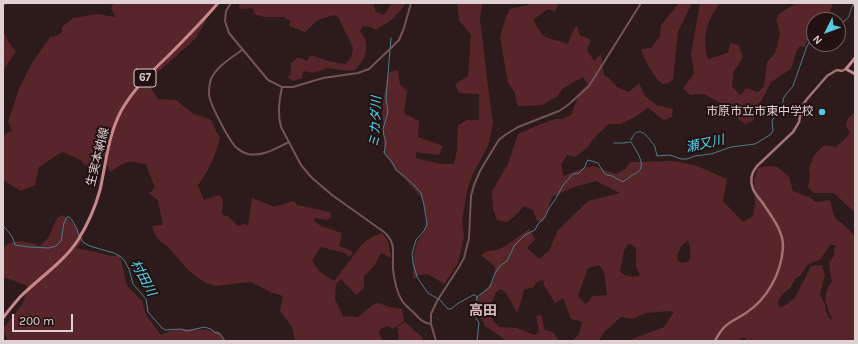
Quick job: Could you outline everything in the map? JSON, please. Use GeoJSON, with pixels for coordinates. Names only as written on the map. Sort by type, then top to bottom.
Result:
{"type":"FeatureCollection","features":[{"type":"Feature","properties":{"kind":"main road","name":"生実本納線"},"geometry":{"type":"LineString","coordinates":[[3,318],[18,300],[56,266],[67,254],[87,224],[100,189],[113,129],[130,96],[197,27],[218,3]]}},
{"type":"Feature","properties":{"kind":"main road"},"geometry":{"type":"LineString","coordinates":[[715,341],[724,327],[753,307],[768,291],[774,282],[782,260],[783,243],[781,232],[753,189],[751,180],[752,172],[793,132],[797,125],[802,106],[807,98],[827,76],[837,70],[842,71],[846,69],[855,58]]}},
{"type":"Feature","properties":{"kind":"main road"},"geometry":{"type":"LineString","coordinates":[[846,69],[855,74]]}},
{"type":"Feature","properties":{"kind":"street"},"geometry":{"type":"LineString","coordinates":[[231,3],[226,11],[225,21],[229,33],[268,80],[282,87],[293,86],[322,78],[358,73],[369,69],[399,40],[411,3]]}},
{"type":"Feature","properties":{"kind":"street"},"geometry":{"type":"LineString","coordinates":[[436,341],[431,324],[431,314],[434,306],[464,258],[469,238],[471,196],[474,185],[480,171],[495,146],[499,140],[511,131],[559,111],[584,91],[589,86],[641,3]]}},
{"type":"Feature","properties":{"kind":"street"},"geometry":{"type":"LineString","coordinates":[[242,50],[220,68],[211,80],[209,95],[222,124],[232,142],[238,149],[246,153],[256,155],[264,153],[289,142]]}},
{"type":"Feature","properties":{"kind":"street"},"geometry":{"type":"LineString","coordinates":[[282,87],[279,105],[279,121],[300,165],[311,177],[332,195],[389,237],[392,242],[394,274],[401,299],[404,305],[422,322],[431,324]]}},
{"type":"Feature","properties":{"kind":"shaded area"},"geometry":{"type":"Polygon","coordinates":[[[114,3],[216,3],[196,38],[147,82],[158,99],[176,100],[192,113],[211,120],[220,138],[212,162],[198,185],[204,200],[219,195],[223,198],[222,213],[224,216],[228,216],[238,226],[243,224],[248,225],[252,198],[273,207],[294,201],[297,205],[330,212],[331,217],[327,220],[315,218],[314,221],[321,226],[342,233],[339,246],[353,253],[349,257],[345,253],[321,247],[312,261],[319,271],[334,281],[367,240],[382,233],[388,241],[391,258],[381,253],[374,266],[364,276],[364,288],[356,295],[341,279],[336,284],[335,299],[343,316],[358,317],[374,304],[379,303],[389,307],[402,309],[404,321],[393,329],[388,326],[383,327],[380,330],[379,334],[383,341],[295,341],[292,327],[280,311],[283,296],[270,292],[251,282],[215,286],[204,282],[189,271],[168,247],[155,235],[152,226],[163,225],[158,201],[149,193],[155,188],[146,164],[127,162],[110,172],[102,155],[95,178],[90,170],[79,159],[62,152],[39,167],[35,185],[21,191],[3,180],[3,136],[12,130],[8,122],[19,89],[32,63],[50,37],[56,36],[62,32],[62,27],[73,18],[97,14],[115,17],[111,8],[114,3]]]}},
{"type":"Feature","properties":{"kind":"shaded area"},"geometry":{"type":"Polygon","coordinates":[[[240,3],[373,3],[376,12],[384,15],[392,3],[406,3],[389,22],[375,30],[371,27],[363,26],[360,31],[365,39],[366,52],[363,60],[355,70],[347,71],[328,68],[313,73],[303,71],[302,78],[293,81],[288,78],[291,74],[291,63],[298,57],[307,61],[310,56],[314,56],[328,61],[345,64],[351,58],[353,48],[338,17],[334,15],[318,20],[305,32],[289,26],[290,21],[284,17],[264,17],[254,14],[253,8],[239,8],[240,3]]]}},
{"type":"Feature","properties":{"kind":"shaded area"},"geometry":{"type":"Polygon","coordinates":[[[457,3],[485,3],[482,5],[480,19],[493,123],[488,146],[473,174],[468,187],[462,219],[464,238],[458,263],[444,284],[428,274],[419,275],[413,279],[413,259],[417,242],[425,231],[427,221],[423,199],[396,170],[384,153],[382,110],[389,72],[398,70],[400,85],[407,91],[404,113],[419,121],[418,137],[443,146],[439,155],[416,152],[416,158],[441,164],[454,164],[457,150],[458,125],[467,120],[479,120],[479,94],[459,93],[455,84],[468,76],[471,35],[459,20],[457,3]]]}},
{"type":"Feature","properties":{"kind":"shaded area"},"geometry":{"type":"Polygon","coordinates":[[[535,3],[559,3],[555,11],[548,9],[533,20],[544,36],[568,44],[577,25],[580,36],[591,40],[587,50],[594,61],[601,54],[604,75],[617,87],[629,92],[639,83],[645,96],[657,105],[673,109],[672,117],[664,120],[648,108],[621,124],[609,124],[593,139],[587,148],[575,157],[567,155],[561,165],[564,176],[592,166],[616,174],[625,169],[630,162],[675,161],[697,166],[727,179],[723,201],[743,222],[753,216],[755,204],[754,179],[758,168],[767,166],[778,167],[789,177],[793,191],[811,198],[815,202],[830,200],[834,216],[855,236],[855,341],[747,341],[744,337],[737,341],[627,341],[664,327],[674,312],[670,311],[646,313],[632,319],[621,317],[604,332],[599,341],[572,341],[579,334],[582,322],[571,319],[563,298],[555,303],[544,285],[543,279],[536,283],[534,287],[524,290],[517,313],[506,293],[501,289],[496,292],[492,302],[487,307],[488,313],[499,327],[517,328],[534,335],[539,333],[536,316],[541,315],[545,330],[553,332],[559,341],[507,341],[485,326],[472,307],[494,280],[495,267],[481,255],[488,251],[504,247],[529,229],[535,239],[527,248],[539,259],[549,251],[558,230],[588,201],[620,193],[596,181],[574,187],[552,197],[543,222],[537,221],[533,210],[524,206],[514,217],[506,222],[497,220],[493,209],[492,191],[508,164],[518,134],[555,119],[563,119],[571,115],[580,92],[588,84],[583,77],[562,89],[558,96],[542,105],[518,106],[514,91],[508,83],[500,37],[510,9],[535,3]],[[688,240],[678,253],[678,262],[683,263],[689,261],[691,253],[690,248],[688,240]],[[628,244],[624,251],[620,271],[629,276],[640,276],[636,266],[636,248],[628,244]],[[830,245],[820,260],[808,264],[790,288],[781,296],[778,302],[779,307],[786,305],[795,298],[811,266],[822,265],[825,275],[820,294],[825,305],[826,312],[830,319],[832,319],[825,296],[832,281],[829,263],[834,256],[835,245],[830,245]],[[599,265],[588,268],[578,296],[585,304],[592,296],[607,295],[604,272],[599,265]]]}},
{"type":"Feature","properties":{"kind":"shaded area"},"geometry":{"type":"Polygon","coordinates":[[[679,3],[692,3],[678,32],[673,79],[669,83],[663,84],[650,68],[641,49],[651,48],[660,36],[661,25],[679,3]]]}},
{"type":"Feature","properties":{"kind":"shaded area"},"geometry":{"type":"Polygon","coordinates":[[[700,3],[720,3],[706,30],[705,43],[708,59],[728,53],[730,43],[739,45],[743,57],[733,73],[732,87],[741,95],[746,88],[758,92],[764,86],[767,62],[775,53],[780,33],[776,20],[779,14],[797,3],[833,3],[831,12],[806,12],[806,44],[804,47],[800,46],[796,52],[791,69],[771,82],[756,111],[753,121],[745,124],[717,101],[704,94],[690,95],[683,88],[694,74],[691,54],[700,3]]]}},
{"type":"Feature","properties":{"kind":"shaded area"},"geometry":{"type":"Polygon","coordinates":[[[3,29],[8,41],[16,51],[3,71],[3,29]]]}},
{"type":"Feature","properties":{"kind":"shaded area"},"geometry":{"type":"Polygon","coordinates":[[[855,112],[855,213],[834,193],[813,193],[808,187],[810,177],[809,168],[814,155],[824,145],[836,147],[847,137],[850,133],[846,126],[848,118],[855,112]]]}},
{"type":"Feature","properties":{"kind":"shaded area"},"geometry":{"type":"Polygon","coordinates":[[[62,215],[70,220],[83,238],[77,248],[112,256],[120,256],[127,286],[142,301],[146,315],[161,335],[170,331],[182,329],[219,331],[226,341],[8,341],[3,329],[23,303],[28,286],[3,277],[3,248],[16,241],[40,246],[48,238],[57,218],[62,215]]]}},
{"type":"Feature","properties":{"kind":"shaded area"},"geometry":{"type":"Polygon","coordinates":[[[405,322],[423,338],[422,341],[397,341],[399,338],[397,327],[405,322]]]}},
{"type":"Feature","properties":{"kind":"waterway","name":"村田川"},"geometry":{"type":"LineString","coordinates":[[3,5],[7,3]]}},
{"type":"Feature","properties":{"kind":"waterway","name":"瀬又川"},"geometry":{"type":"LineString","coordinates":[[846,20],[853,5]]}},
{"type":"Feature","properties":{"kind":"waterway","name":"ミカダ川"},"geometry":{"type":"LineString","coordinates":[[391,38],[386,98],[388,112],[383,129],[386,142],[384,153],[392,162],[396,170],[421,193],[427,224],[424,231],[416,240],[412,254],[417,277],[428,293],[440,300],[448,309],[451,309],[473,295],[477,297]]}},
{"type":"Feature","properties":{"kind":"waterway","name":"瀬又川"},"geometry":{"type":"LineString","coordinates":[[631,140],[636,133],[641,132],[646,135],[654,145],[657,156],[670,155],[681,159],[711,154],[731,147],[755,144],[770,135],[773,131],[772,121],[782,105],[784,97],[793,86],[806,49]]}},
{"type":"Feature","properties":{"kind":"waterway"},"geometry":{"type":"LineString","coordinates":[[614,143],[630,142]]}},
{"type":"Feature","properties":{"kind":"waterway","name":"瀬又川"},"geometry":{"type":"LineString","coordinates":[[477,341],[479,323],[473,311],[477,297],[490,287],[495,273],[500,266],[507,261],[514,246],[525,235],[535,230],[538,224],[545,217],[563,185],[573,174],[579,173],[585,167],[588,160],[598,163],[604,173],[623,182],[637,173],[641,168],[641,160],[631,142]]}},
{"type":"Feature","properties":{"kind":"waterway","name":"村田川"},"geometry":{"type":"LineString","coordinates":[[3,226],[10,234],[15,245],[49,248],[56,246],[61,241],[64,223],[67,217],[69,217],[84,243],[114,253],[124,260],[129,269],[133,284],[146,299],[148,312],[162,328],[165,330],[181,329],[187,331],[204,327],[220,334],[225,341]]}},
{"type":"Feature","properties":{"kind":"place","name":"市原市立市東中学校"},"geometry":{"type":"Point","coordinates":[822,112]}},
{"type":"Feature","properties":{"kind":"district","name":"高田"},"geometry":{"type":"Point","coordinates":[483,311]}}]}
